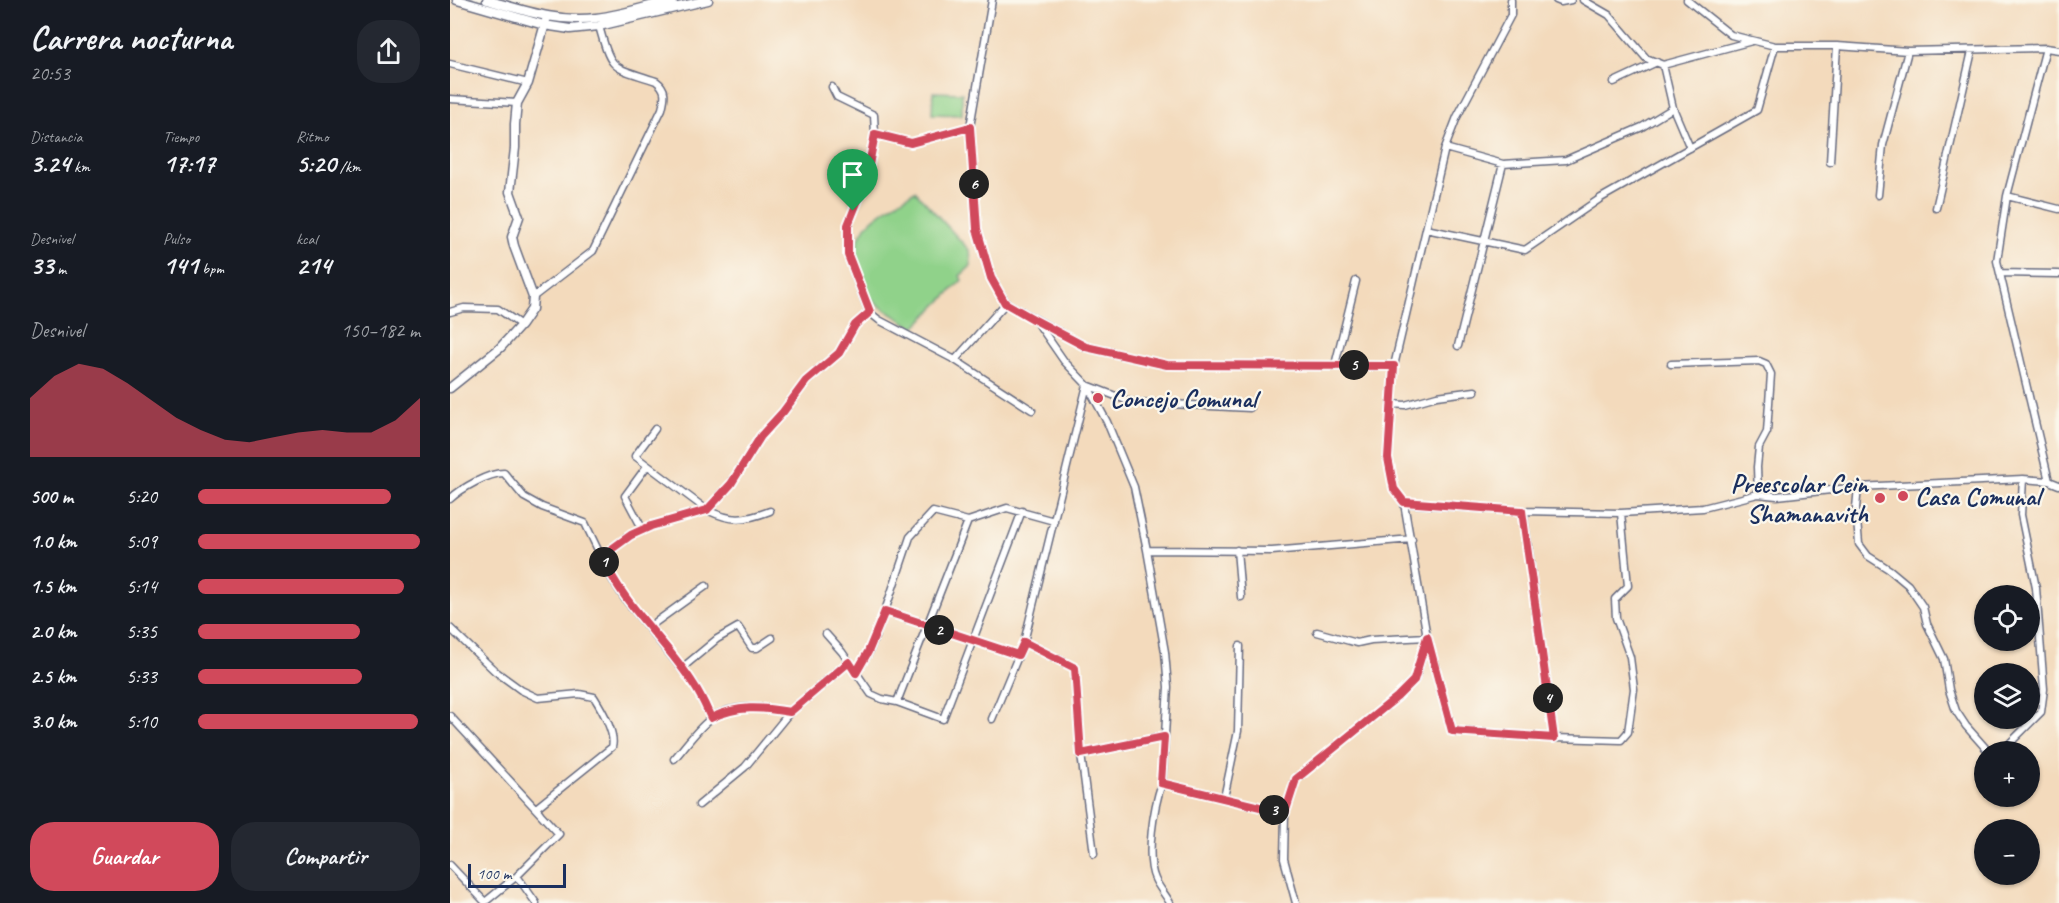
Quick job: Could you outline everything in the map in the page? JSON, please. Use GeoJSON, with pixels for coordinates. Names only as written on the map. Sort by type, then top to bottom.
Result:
{"type":"FeatureCollection","features":[{"type":"Feature","properties":{"kind":"main road"},"geometry":{"type":"LineString","coordinates":[[457,0],[545,21],[597,18],[673,0]]}},
{"type":"Feature","properties":{"kind":"main road"},"geometry":{"type":"LineString","coordinates":[[487,0],[570,29],[599,26],[708,0]]}},
{"type":"Feature","properties":{"kind":"main road"},"geometry":{"type":"LineString","coordinates":[[451,385],[500,348],[532,309],[533,297],[512,237],[519,218],[510,192],[517,103],[528,83],[545,21]]}},
{"type":"Feature","properties":{"kind":"street"},"geometry":{"type":"LineString","coordinates":[[992,0],[970,127],[977,229],[991,278],[1005,303],[1086,347],[1167,365],[1394,366]]}},
{"type":"Feature","properties":{"kind":"street"},"geometry":{"type":"LineString","coordinates":[[1511,0],[1511,15],[1456,117],[1445,148],[1394,366],[1388,458],[1394,489],[1404,502],[1427,637],[1452,731],[1621,740],[1628,732],[1635,689],[1630,657],[1616,618],[1615,599],[1628,586],[1621,513]]}},
{"type":"Feature","properties":{"kind":"street"},"geometry":{"type":"LineString","coordinates":[[1556,0],[1571,0]]}},
{"type":"Feature","properties":{"kind":"street"},"geometry":{"type":"LineString","coordinates":[[1583,0],[1609,15],[1646,58],[1660,64]]}},
{"type":"Feature","properties":{"kind":"street"},"geometry":{"type":"LineString","coordinates":[[1688,0],[1731,35],[1775,46],[1837,46],[1908,51],[2046,48],[2059,50]]}},
{"type":"Feature","properties":{"kind":"street"},"geometry":{"type":"LineString","coordinates":[[533,297],[593,250],[662,109],[665,98],[661,85],[656,81],[615,67],[607,56],[599,26]]}},
{"type":"Feature","properties":{"kind":"street"},"geometry":{"type":"LineString","coordinates":[[1614,82],[1660,64],[1752,40]]}},
{"type":"Feature","properties":{"kind":"street"},"geometry":{"type":"LineString","coordinates":[[1426,229],[1525,249],[1601,198],[1757,110],[1775,46]]}},
{"type":"Feature","properties":{"kind":"street"},"geometry":{"type":"LineString","coordinates":[[1830,162],[1837,46]]}},
{"type":"Feature","properties":{"kind":"street"},"geometry":{"type":"LineString","coordinates":[[2046,48],[2007,196],[1997,261],[2049,481]]}},
{"type":"Feature","properties":{"kind":"street"},"geometry":{"type":"LineString","coordinates":[[1878,195],[1883,145],[1908,51]]}},
{"type":"Feature","properties":{"kind":"street"},"geometry":{"type":"LineString","coordinates":[[1936,208],[1972,51]]}},
{"type":"Feature","properties":{"kind":"street"},"geometry":{"type":"LineString","coordinates":[[450,64],[528,83]]}},
{"type":"Feature","properties":{"kind":"street"},"geometry":{"type":"LineString","coordinates":[[1660,64],[1673,108],[1690,148]]}},
{"type":"Feature","properties":{"kind":"street"},"geometry":{"type":"LineString","coordinates":[[832,87],[837,97],[874,115],[875,134],[866,180],[848,225],[848,255],[870,312],[879,320],[955,360],[1032,410]]}},
{"type":"Feature","properties":{"kind":"street"},"geometry":{"type":"LineString","coordinates":[[450,99],[517,103]]}},
{"type":"Feature","properties":{"kind":"street"},"geometry":{"type":"LineString","coordinates":[[1445,148],[1503,164],[1566,160],[1642,127],[1673,108]]}},
{"type":"Feature","properties":{"kind":"street"},"geometry":{"type":"LineString","coordinates":[[875,134],[911,143],[970,127]]}},
{"type":"Feature","properties":{"kind":"street"},"geometry":{"type":"LineString","coordinates":[[1458,345],[1503,164]]}},
{"type":"Feature","properties":{"kind":"street"},"geometry":{"type":"LineString","coordinates":[[2007,196],[2059,209]]}},
{"type":"Feature","properties":{"kind":"street"},"geometry":{"type":"LineString","coordinates":[[2000,273],[2059,274]]}},
{"type":"Feature","properties":{"kind":"street"},"geometry":{"type":"LineString","coordinates":[[1335,365],[1356,281]]}},
{"type":"Feature","properties":{"kind":"street"},"geometry":{"type":"LineString","coordinates":[[955,360],[1005,303]]}},
{"type":"Feature","properties":{"kind":"street"},"geometry":{"type":"LineString","coordinates":[[450,312],[464,308],[498,309],[521,325]]}},
{"type":"Feature","properties":{"kind":"street"},"geometry":{"type":"LineString","coordinates":[[602,556],[631,535],[707,510],[731,484],[761,436],[783,412],[806,381],[839,353],[855,325],[870,312]]}},
{"type":"Feature","properties":{"kind":"street"},"geometry":{"type":"LineString","coordinates":[[1035,320],[1064,361],[1088,385],[1107,422],[1134,487],[1165,652],[1168,687],[1161,783],[1152,822],[1152,860],[1155,878],[1170,903]]}},
{"type":"Feature","properties":{"kind":"street"},"geometry":{"type":"LineString","coordinates":[[1671,364],[1759,361],[1769,367],[1771,374],[1767,432],[1759,447],[1758,494]]}},
{"type":"Feature","properties":{"kind":"street"},"geometry":{"type":"LineString","coordinates":[[1088,385],[1131,402],[1250,408]]}},
{"type":"Feature","properties":{"kind":"street"},"geometry":{"type":"LineString","coordinates":[[992,719],[1024,642],[1088,385]]}},
{"type":"Feature","properties":{"kind":"street"},"geometry":{"type":"LineString","coordinates":[[1391,404],[1405,405],[1437,396],[1475,391]]}},
{"type":"Feature","properties":{"kind":"street"},"geometry":{"type":"LineString","coordinates":[[655,429],[635,456],[707,510],[722,518],[740,521],[770,511]]}},
{"type":"Feature","properties":{"kind":"street"},"geometry":{"type":"LineString","coordinates":[[643,530],[625,496],[647,466]]}},
{"type":"Feature","properties":{"kind":"street"},"geometry":{"type":"LineString","coordinates":[[450,499],[460,490],[497,473],[504,473],[524,497],[542,507],[585,523],[611,577],[695,685],[711,718]]}},
{"type":"Feature","properties":{"kind":"street"},"geometry":{"type":"LineString","coordinates":[[2012,741],[2041,712],[2044,689],[2036,588],[2021,515],[2023,479]]}},
{"type":"Feature","properties":{"kind":"street"},"geometry":{"type":"LineString","coordinates":[[1404,502],[1522,511],[1621,513],[1703,508],[1758,494],[1777,496],[1858,488],[2023,479],[2049,481],[2059,485]]}},
{"type":"Feature","properties":{"kind":"street"},"geometry":{"type":"LineString","coordinates":[[1858,488],[1856,508],[1859,544],[1868,556],[1908,585],[1923,607],[1927,624],[1944,659],[1949,690],[1956,711],[1979,741]]}},
{"type":"Feature","properties":{"kind":"street"},"geometry":{"type":"LineString","coordinates":[[856,673],[868,652],[885,611],[910,537],[933,512],[968,521],[1007,508],[1054,522]]}},
{"type":"Feature","properties":{"kind":"street"},"geometry":{"type":"LineString","coordinates":[[826,634],[871,694],[943,719],[1022,511]]}},
{"type":"Feature","properties":{"kind":"street"},"geometry":{"type":"LineString","coordinates":[[1522,511],[1554,738]]}},
{"type":"Feature","properties":{"kind":"street"},"geometry":{"type":"LineString","coordinates":[[897,702],[968,521]]}},
{"type":"Feature","properties":{"kind":"street"},"geometry":{"type":"LineString","coordinates":[[1147,550],[1272,551],[1412,539]]}},
{"type":"Feature","properties":{"kind":"street"},"geometry":{"type":"LineString","coordinates":[[1238,550],[1241,597]]}},
{"type":"Feature","properties":{"kind":"street"},"geometry":{"type":"LineString","coordinates":[[649,627],[706,586]]}},
{"type":"Feature","properties":{"kind":"street"},"geometry":{"type":"LineString","coordinates":[[885,611],[1018,655]]}},
{"type":"Feature","properties":{"kind":"street"},"geometry":{"type":"LineString","coordinates":[[682,668],[717,639],[738,627],[752,648],[757,648],[772,638]]}},
{"type":"Feature","properties":{"kind":"street"},"geometry":{"type":"LineString","coordinates":[[450,628],[495,671],[521,690],[538,698],[571,694],[594,697],[601,707],[612,732],[614,741],[612,747],[536,808],[540,813]]}},
{"type":"Feature","properties":{"kind":"street"},"geometry":{"type":"LineString","coordinates":[[1317,632],[1357,643],[1427,637]]}},
{"type":"Feature","properties":{"kind":"street"},"geometry":{"type":"LineString","coordinates":[[1296,903],[1284,859],[1285,813],[1296,779],[1397,697],[1414,680],[1427,637]]}},
{"type":"Feature","properties":{"kind":"street"},"geometry":{"type":"LineString","coordinates":[[1024,642],[1075,668],[1081,754],[1094,854]]}},
{"type":"Feature","properties":{"kind":"street"},"geometry":{"type":"LineString","coordinates":[[1224,798],[1238,731],[1240,646]]}},
{"type":"Feature","properties":{"kind":"street"},"geometry":{"type":"LineString","coordinates":[[699,805],[745,767],[790,712],[849,662]]}},
{"type":"Feature","properties":{"kind":"street"},"geometry":{"type":"LineString","coordinates":[[674,759],[711,718],[743,707],[790,712]]}},
{"type":"Feature","properties":{"kind":"street"},"geometry":{"type":"LineString","coordinates":[[450,716],[559,834],[517,876],[485,902],[450,865]]}},
{"type":"Feature","properties":{"kind":"street"},"geometry":{"type":"LineString","coordinates":[[1081,754],[1164,737]]}},
{"type":"Feature","properties":{"kind":"street"},"geometry":{"type":"LineString","coordinates":[[1161,783],[1285,813]]}},
{"type":"Feature","properties":{"kind":"street"},"geometry":{"type":"LineString","coordinates":[[517,876],[536,903]]}},
{"type":"Feature","properties":{"kind":"green space"},"geometry":{"type":"Polygon","coordinates":[[[933,92],[962,93],[962,115],[932,114],[933,92]]]}},
{"type":"Feature","properties":{"kind":"green space"},"geometry":{"type":"Polygon","coordinates":[[[915,191],[970,251],[971,266],[960,276],[962,280],[914,328],[868,296],[859,279],[855,259],[859,240],[869,223],[915,191]]]}},
{"type":"Feature","properties":{"kind":"place","name":"Concejo Comunal"},"geometry":{"type":"Point","coordinates":[1098,398]}},
{"type":"Feature","properties":{"kind":"place","name":"Casa Comunal"},"geometry":{"type":"Point","coordinates":[1903,496]}},
{"type":"Feature","properties":{"kind":"place","name":"Preescolar Cein Shamanavith"},"geometry":{"type":"Point","coordinates":[1880,498]}},
{"type":"Feature","properties":{"kind":"route"},"geometry":{"type":"LineString","coordinates":[[970,127],[977,229],[991,278],[1005,303],[1035,320],[1086,347],[1167,365],[1394,366],[1388,458],[1394,489],[1404,502],[1522,511],[1554,738],[1452,731],[1427,637],[1414,680],[1397,697],[1296,779],[1285,813],[1161,783],[1164,737],[1081,754],[1075,668],[1024,642],[1018,655],[885,611],[868,652],[856,673],[849,662],[790,712],[743,707],[711,718],[695,685],[625,598],[611,577],[602,556],[631,535],[651,526],[707,510],[731,484],[761,436],[783,412],[806,381],[830,363],[839,353],[855,325],[870,312],[848,255],[848,225],[853,211],[860,199],[866,180],[875,134],[911,143],[970,127]]}}]}
